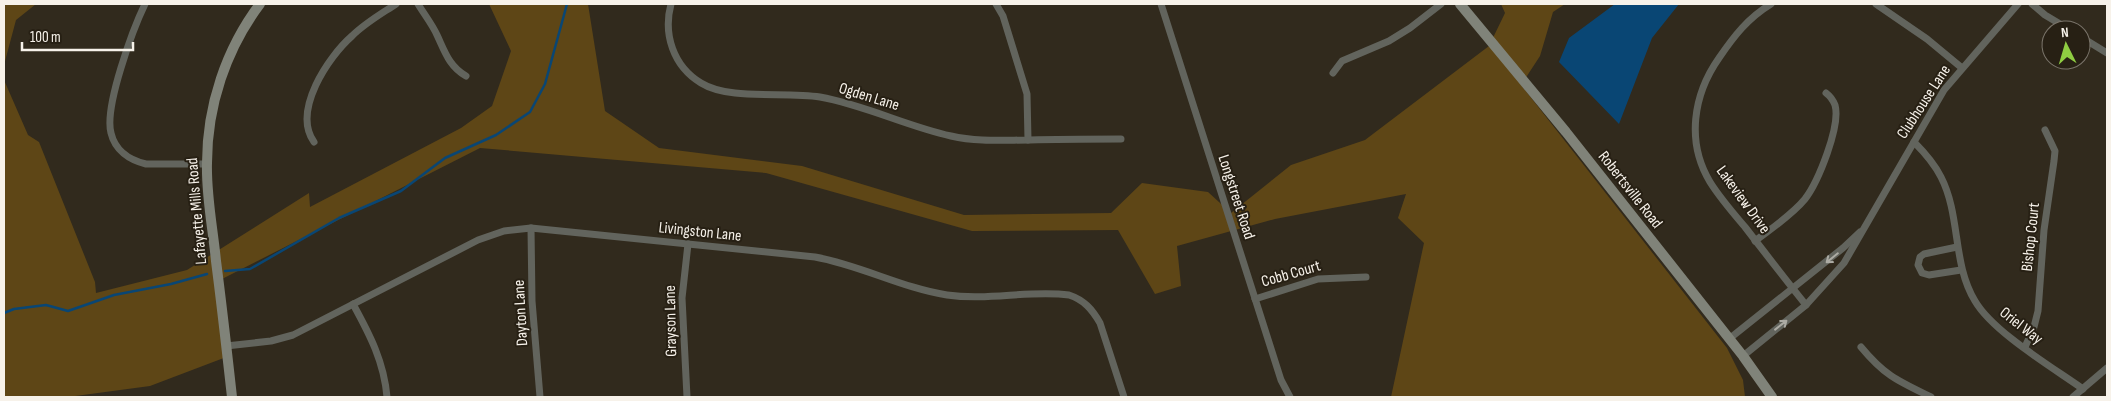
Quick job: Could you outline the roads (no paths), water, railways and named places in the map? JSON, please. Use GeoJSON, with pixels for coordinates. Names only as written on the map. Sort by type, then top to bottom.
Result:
{"type":"FeatureCollection","features":[{"type":"Feature","properties":{"kind":"street"},"geometry":{"type":"LineString","coordinates":[[145,4],[125,53],[118,78],[110,120],[114,142],[124,154],[137,162],[146,164],[207,164]]}},
{"type":"Feature","properties":{"kind":"street","name":"Lafayette Mills Road"},"geometry":{"type":"LineString","coordinates":[[232,397],[207,164],[209,128],[221,77],[238,38],[260,4]]}},
{"type":"Feature","properties":{"kind":"street"},"geometry":{"type":"LineString","coordinates":[[314,142],[309,134],[307,114],[313,93],[326,67],[350,38],[369,21],[396,4]]}},
{"type":"Feature","properties":{"kind":"street"},"geometry":{"type":"LineString","coordinates":[[418,4],[433,28],[450,63],[457,71],[466,76]]}},
{"type":"Feature","properties":{"kind":"street","name":"Ogden Lane"},"geometry":{"type":"LineString","coordinates":[[671,4],[668,23],[669,37],[674,53],[686,71],[695,79],[712,88],[731,92],[794,94],[820,97],[848,103],[929,131],[952,136],[986,140],[1121,139]]}},
{"type":"Feature","properties":{"kind":"street"},"geometry":{"type":"LineString","coordinates":[[996,4],[1003,16],[1027,94],[1028,140]]}},
{"type":"Feature","properties":{"kind":"street","name":"Longstreet Road"},"geometry":{"type":"LineString","coordinates":[[1161,4],[1254,299],[1281,380],[1290,397]]}},
{"type":"Feature","properties":{"kind":"street"},"geometry":{"type":"LineString","coordinates":[[1333,73],[1342,62],[1395,38],[1441,4]]}},
{"type":"Feature","properties":{"kind":"street","name":"Robertsville Road"},"geometry":{"type":"LineString","coordinates":[[1460,4],[1566,132],[1743,356],[1772,397]]}},
{"type":"Feature","properties":{"kind":"street","name":"Lakeview Drive"},"geometry":{"type":"LineString","coordinates":[[1770,4],[1747,21],[1734,36],[1711,69],[1702,87],[1695,119],[1698,152],[1704,171],[1715,190],[1806,305]]}},
{"type":"Feature","properties":{"kind":"street"},"geometry":{"type":"LineString","coordinates":[[1876,4],[1927,39],[1962,68]]}},
{"type":"Feature","properties":{"kind":"street","name":"Clubhouse Lane"},"geometry":{"type":"LineString","coordinates":[[1743,356],[1806,305],[1844,263],[1938,99],[1962,68],[2018,4]]}},
{"type":"Feature","properties":{"kind":"street"},"geometry":{"type":"LineString","coordinates":[[2032,4],[2053,20]]}},
{"type":"Feature","properties":{"kind":"street"},"geometry":{"type":"LineString","coordinates":[[2091,43],[2107,53]]}},
{"type":"Feature","properties":{"kind":"street"},"geometry":{"type":"LineString","coordinates":[[1756,241],[1800,204],[1813,188],[1820,172],[1835,119],[1835,106],[1826,92]]}},
{"type":"Feature","properties":{"kind":"street","name":"Bishop Court"},"geometry":{"type":"LineString","coordinates":[[2025,347],[2034,327],[2038,311],[2044,230],[2055,151],[2045,130]]}},
{"type":"Feature","properties":{"kind":"street","name":"Oriel Way"},"geometry":{"type":"LineString","coordinates":[[1914,142],[1933,162],[1945,186],[1961,270],[1970,292],[1981,310],[2001,330],[2083,389]]}},
{"type":"Feature","properties":{"kind":"street","name":"Clubhouse Lane"},"geometry":{"type":"LineString","coordinates":[[1729,339],[1843,248],[1867,224]]}},
{"type":"Feature","properties":{"kind":"street","name":"Livingston Lane"},"geometry":{"type":"LineString","coordinates":[[226,346],[271,341],[293,336],[478,240],[504,231],[531,228],[833,261],[946,295],[979,298],[1062,294],[1077,298],[1094,312],[1100,322],[1124,397]]}},
{"type":"Feature","properties":{"kind":"street","name":"Dayton Lane"},"geometry":{"type":"LineString","coordinates":[[531,228],[532,301],[540,397]]}},
{"type":"Feature","properties":{"kind":"street","name":"Grayson Lane"},"geometry":{"type":"LineString","coordinates":[[687,397],[682,298],[688,244]]}},
{"type":"Feature","properties":{"kind":"street"},"geometry":{"type":"LineString","coordinates":[[1957,247],[1924,254],[1920,257],[1918,266],[1922,273],[1929,275],[1961,270]]}},
{"type":"Feature","properties":{"kind":"street","name":"Cobb Court"},"geometry":{"type":"LineString","coordinates":[[1254,299],[1318,279],[1366,277]]}},
{"type":"Feature","properties":{"kind":"street"},"geometry":{"type":"LineString","coordinates":[[354,304],[376,347],[383,369],[387,397]]}},
{"type":"Feature","properties":{"kind":"street"},"geometry":{"type":"LineString","coordinates":[[1862,347],[1876,366],[1889,376],[1931,397]]}},
{"type":"Feature","properties":{"kind":"street"},"geometry":{"type":"LineString","coordinates":[[2072,397],[2107,368]]}},
{"type":"Feature","properties":{"kind":"water"},"geometry":{"type":"Polygon","coordinates":[[[1615,4],[1679,4],[1652,38],[1619,124],[1559,62],[1569,38],[1615,4]]]}},
{"type":"Feature","properties":{"kind":"waterway"},"geometry":{"type":"LineString","coordinates":[[225,271],[250,269],[339,218],[401,191],[445,158],[496,135],[530,112],[545,84],[567,4]]}},
{"type":"Feature","properties":{"kind":"waterway"},"geometry":{"type":"LineString","coordinates":[[4,313],[14,309],[46,305],[68,311],[114,295],[171,284],[207,274]]}}]}
